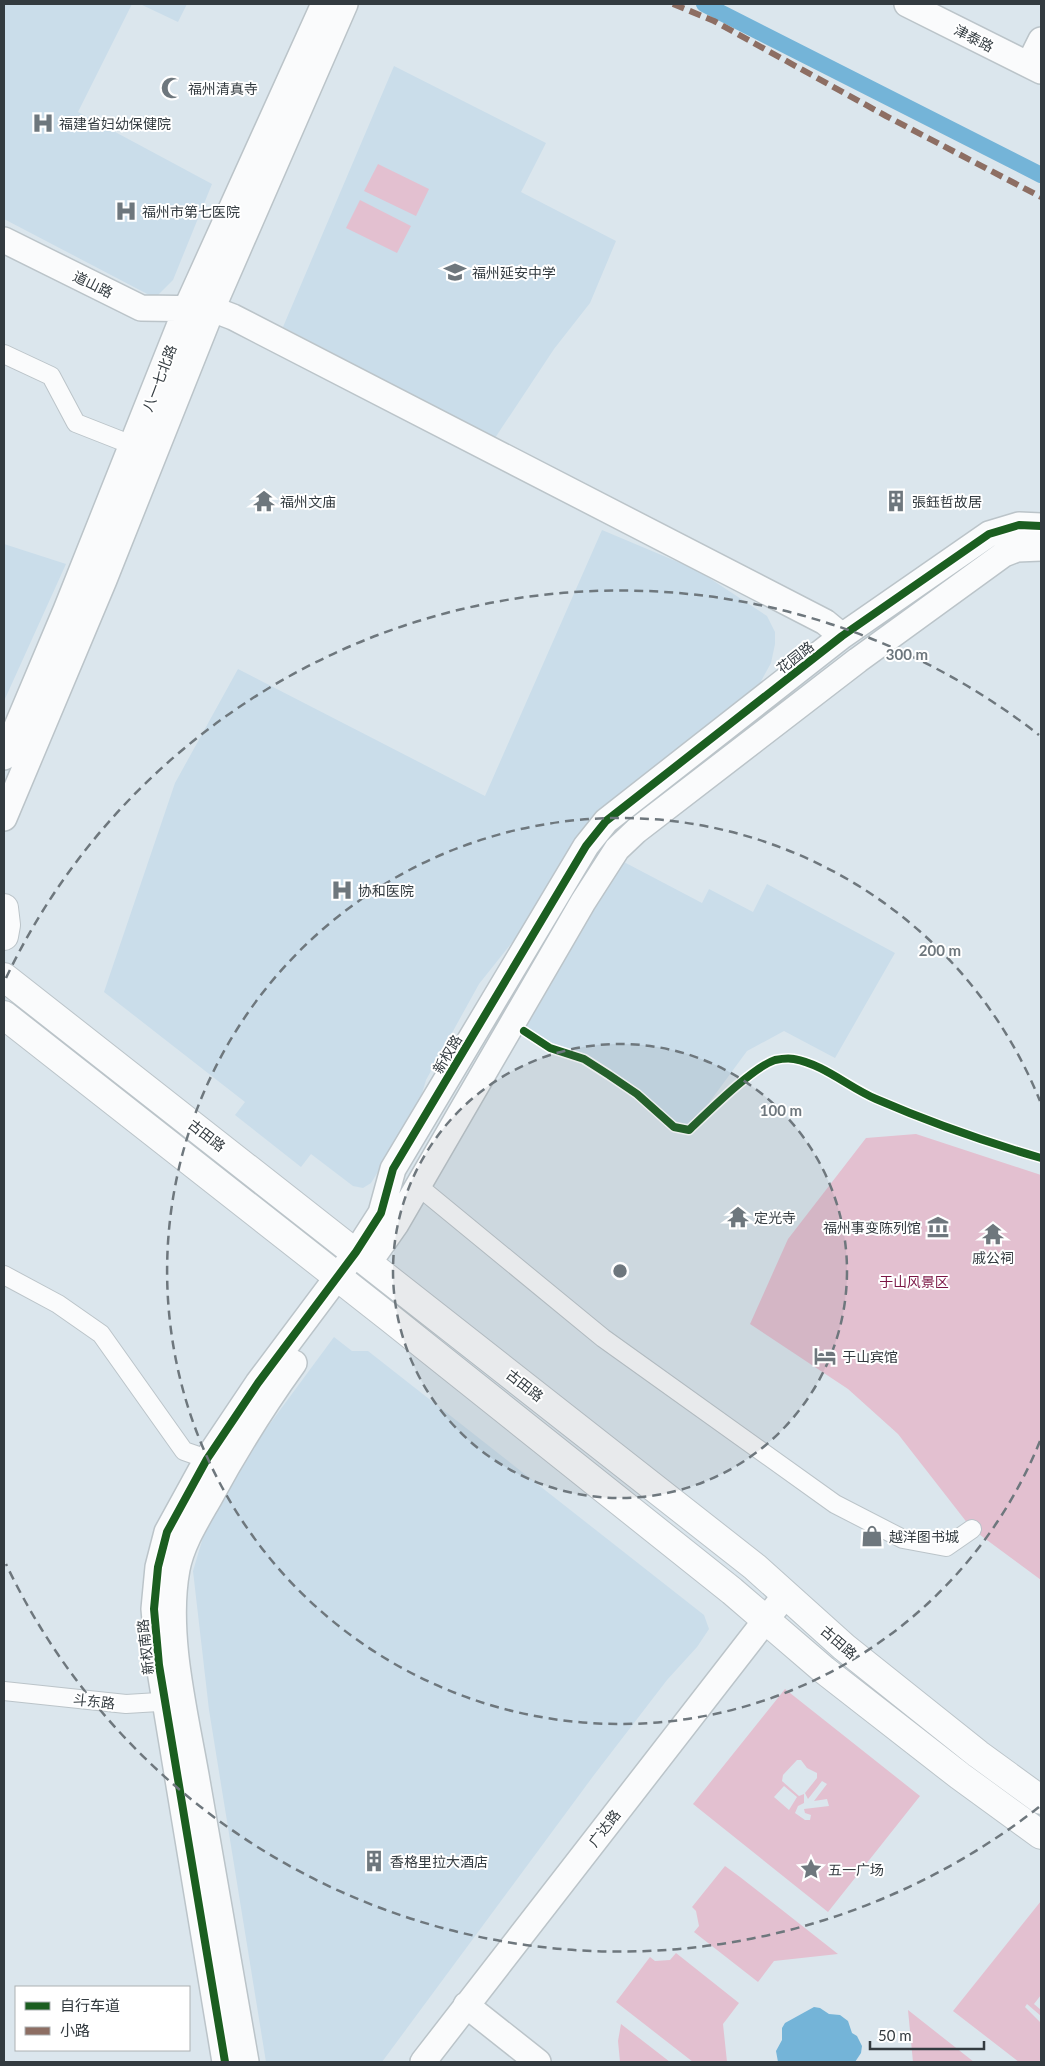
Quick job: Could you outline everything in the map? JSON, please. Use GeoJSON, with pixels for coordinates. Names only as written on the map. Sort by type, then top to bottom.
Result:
{"type":"FeatureCollection","features":[{"type":"Feature","properties":{"kind":"main road"},"geometry":{"type":"LineString","coordinates":[[4,908],[6,925],[4,936]]}},
{"type":"Feature","properties":{"kind":"main road","name":"古田路"},"geometry":{"type":"LineString","coordinates":[[4,978],[363,1257],[755,1566],[844,1647],[978,1754],[1041,1800]]}},
{"type":"Feature","properties":{"kind":"main road"},"geometry":{"type":"LineString","coordinates":[[4,1015],[344,1282],[765,1620],[824,1670],[960,1776],[1041,1835]]}},
{"type":"Feature","properties":{"kind":"street","name":"八一七北路"},"geometry":{"type":"LineString","coordinates":[[4,757],[186,309],[324,4]]}},
{"type":"Feature","properties":{"kind":"street"},"geometry":{"type":"LineString","coordinates":[[4,818],[104,580],[212,309],[345,4]]}},
{"type":"Feature","properties":{"kind":"street","name":"津泰路"},"geometry":{"type":"LineString","coordinates":[[907,4],[1035,68]]}},
{"type":"Feature","properties":{"kind":"street"},"geometry":{"type":"LineString","coordinates":[[1035,68],[1041,40]]}},
{"type":"Feature","properties":{"kind":"street","name":"道山路"},"geometry":{"type":"LineString","coordinates":[[4,240],[142,308],[212,309]]}},
{"type":"Feature","properties":{"kind":"street"},"geometry":{"type":"LineString","coordinates":[[212,309],[234,317],[826,622],[842,636]]}},
{"type":"Feature","properties":{"kind":"street"},"geometry":{"type":"LineString","coordinates":[[4,354],[51,376],[76,423],[132,445]]}},
{"type":"Feature","properties":{"kind":"street","name":"花园路"},"geometry":{"type":"LineString","coordinates":[[586,846],[613,813],[842,636],[989,534],[1019,526],[1041,526]]}},
{"type":"Feature","properties":{"kind":"street","name":"新权路"},"geometry":{"type":"LineString","coordinates":[[344,1282],[418,1186],[617,849],[636,831],[858,660],[1004,554],[1017,548],[1041,548]]}},
{"type":"Feature","properties":{"kind":"street","name":"新权路"},"geometry":{"type":"LineString","coordinates":[[363,1257],[381,1214],[393,1169],[586,846]]}},
{"type":"Feature","properties":{"kind":"street"},"geometry":{"type":"LineString","coordinates":[[418,1186],[603,1338],[835,1504],[903,1540],[946,1547],[972,1529]]}},
{"type":"Feature","properties":{"kind":"street"},"geometry":{"type":"LineString","coordinates":[[4,1276],[58,1304],[101,1334],[184,1451],[207,1459]]}},
{"type":"Feature","properties":{"kind":"street","name":"新权南路"},"geometry":{"type":"LineString","coordinates":[[246,2062],[154,1609],[158,1567],[168,1532],[207,1459],[258,1383],[344,1282]]}},
{"type":"Feature","properties":{"kind":"street","name":"新权南路"},"geometry":{"type":"LineString","coordinates":[[225,2062],[174,1701],[177,1651],[174,1606],[177,1569],[187,1537],[225,1470],[344,1282]]}},
{"type":"Feature","properties":{"kind":"street","name":"广达路"},"geometry":{"type":"LineString","coordinates":[[423,2062],[786,1594]]}},
{"type":"Feature","properties":{"kind":"street","name":"斗东路"},"geometry":{"type":"LineString","coordinates":[[4,1691],[126,1704],[174,1701]]}},
{"type":"Feature","properties":{"kind":"street"},"geometry":{"type":"LineString","coordinates":[[466,2005],[538,2062]]}},
{"type":"Feature","properties":{"kind":"shaded area"},"geometry":{"type":"Polygon","coordinates":[[[4,4],[132,4],[78,112],[212,184],[173,280],[155,298],[4,219],[4,4]]]}},
{"type":"Feature","properties":{"kind":"shaded area"},"geometry":{"type":"Polygon","coordinates":[[[140,4],[187,4],[178,22],[140,4]]]}},
{"type":"Feature","properties":{"kind":"shaded area","name":"福州延安中学"},"geometry":{"type":"Polygon","coordinates":[[[394,66],[546,143],[521,192],[616,241],[590,303],[554,349],[495,438],[283,327],[394,66]]]}},
{"type":"Feature","properties":{"kind":"shaded area","name":"协和医院"},"geometry":{"type":"Polygon","coordinates":[[[602,530],[697,570],[767,616],[775,632],[775,644],[771,663],[760,683],[598,812],[566,854],[525,926],[479,984],[426,1080],[418,1107],[371,1183],[363,1188],[353,1186],[311,1154],[301,1167],[235,1115],[245,1102],[104,992],[175,783],[238,669],[485,796],[602,530]]]}},
{"type":"Feature","properties":{"kind":"shaded area"},"geometry":{"type":"Polygon","coordinates":[[[4,544],[66,564],[4,701],[4,544]]]}},
{"type":"Feature","properties":{"kind":"shaded area"},"geometry":{"type":"Polygon","coordinates":[[[622,861],[702,903],[709,889],[753,912],[767,884],[895,953],[835,1058],[784,1031],[747,1051],[689,1130],[674,1127],[637,1094],[584,1059],[550,1048],[524,1031],[622,861]]]}},
{"type":"Feature","properties":{"kind":"shaded area"},"geometry":{"type":"Polygon","coordinates":[[[334,1337],[352,1351],[368,1351],[704,1615],[709,1629],[697,1647],[667,1680],[594,1775],[382,2062],[266,2062],[209,1710],[193,1571],[204,1534],[216,1504],[232,1475],[334,1337]]]}},
{"type":"Feature","properties":{"kind":"green space"},"geometry":{"type":"Polygon","coordinates":[[[378,164],[429,189],[416,216],[364,191],[378,164]]]}},
{"type":"Feature","properties":{"kind":"green space"},"geometry":{"type":"Polygon","coordinates":[[[360,200],[411,226],[397,253],[346,228],[360,200]]]}},
{"type":"Feature","properties":{"kind":"green space","name":"于山风景区"},"geometry":{"type":"Polygon","coordinates":[[[916,1134],[1041,1175],[1041,1580],[972,1529],[898,1434],[848,1389],[750,1324],[788,1239],[866,1138],[916,1134]]]}},
{"type":"Feature","properties":{"kind":"green space"},"geometry":{"type":"Polygon","coordinates":[[[785,1689],[920,1796],[828,1912],[693,1804],[785,1689]],[[797,1760],[783,1775],[782,1781],[799,1796],[804,1794],[804,1803],[798,1806],[795,1813],[805,1820],[810,1820],[811,1815],[805,1813],[804,1809],[829,1806],[827,1799],[814,1801],[827,1784],[822,1781],[808,1799],[805,1793],[817,1778],[817,1773],[807,1768],[801,1760],[797,1760]],[[784,1786],[774,1797],[789,1810],[797,1797],[784,1786]]]}},
{"type":"Feature","properties":{"kind":"green space"},"geometry":{"type":"Polygon","coordinates":[[[725,1866],[838,1954],[774,1961],[758,1982],[694,1932],[699,1926],[696,1911],[692,1907],[725,1866]]]}},
{"type":"Feature","properties":{"kind":"green space"},"geometry":{"type":"Polygon","coordinates":[[[1041,1901],[1041,1995],[1034,2004],[1041,2010],[1041,2016],[1027,2004],[1025,2007],[1041,2023],[1041,2062],[1019,2062],[953,2011],[1041,1901]]]}},
{"type":"Feature","properties":{"kind":"green space"},"geometry":{"type":"Polygon","coordinates":[[[676,1953],[739,2003],[723,2024],[727,2062],[693,2062],[616,2002],[650,1957],[655,1961],[670,1960],[676,1953]]]}},
{"type":"Feature","properties":{"kind":"green space"},"geometry":{"type":"Polygon","coordinates":[[[908,2010],[974,2062],[913,2062],[908,2010]]]}},
{"type":"Feature","properties":{"kind":"green space"},"geometry":{"type":"Polygon","coordinates":[[[621,2024],[670,2062],[620,2062],[618,2041],[621,2024]]]}},
{"type":"Feature","properties":{"kind":"water"},"geometry":{"type":"Polygon","coordinates":[[[814,2007],[820,2008],[829,2014],[840,2015],[848,2021],[852,2033],[857,2036],[862,2046],[861,2053],[855,2062],[778,2062],[776,2051],[782,2040],[782,2028],[785,2023],[814,2007]]]}},
{"type":"Feature","properties":{"kind":"waterway"},"geometry":{"type":"LineString","coordinates":[[704,4],[1041,175]]}},
{"type":"Feature","properties":{"kind":"marked path"},"geometry":{"type":"LineString","coordinates":[[673,4],[714,21],[886,116],[1041,197]]}},
{"type":"Feature","properties":{"kind":"cycle path"},"geometry":{"type":"LineString","coordinates":[[225,2062],[159,1665],[154,1609],[158,1567],[167,1532],[207,1459],[258,1383],[356,1252],[381,1213],[393,1169],[586,846],[606,821],[842,636],[989,534],[1019,525],[1041,526]]}},
{"type":"Feature","properties":{"kind":"cycle path"},"geometry":{"type":"LineString","coordinates":[[524,1031],[550,1048],[584,1059],[637,1094],[674,1127],[689,1130],[755,1071],[775,1060],[792,1059],[826,1071],[866,1094],[916,1116],[1041,1158]]}},
{"type":"Feature","properties":{"kind":"place","name":"福州清真寺"},"geometry":{"type":"Point","coordinates":[172,88]}},
{"type":"Feature","properties":{"kind":"place","name":"福建省妇幼保健院"},"geometry":{"type":"Point","coordinates":[43,123]}},
{"type":"Feature","properties":{"kind":"place","name":"福州市第七医院"},"geometry":{"type":"Point","coordinates":[126,211]}},
{"type":"Feature","properties":{"kind":"place","name":"福州延安中学"},"geometry":{"type":"Point","coordinates":[455,272]}},
{"type":"Feature","properties":{"kind":"place","name":"福州文庙"},"geometry":{"type":"Point","coordinates":[264,501]}},
{"type":"Feature","properties":{"kind":"place","name":"張鈺哲故居"},"geometry":{"type":"Point","coordinates":[896,501]}},
{"type":"Feature","properties":{"kind":"place","name":"协和医院"},"geometry":{"type":"Point","coordinates":[342,890]}},
{"type":"Feature","properties":{"kind":"place","name":"定光寺"},"geometry":{"type":"Point","coordinates":[738,1217]}},
{"type":"Feature","properties":{"kind":"place","name":"福州事变陈列馆"},"geometry":{"type":"Point","coordinates":[938,1227]}},
{"type":"Feature","properties":{"kind":"place","name":"戚公祠"},"geometry":{"type":"Point","coordinates":[993,1234]}},
{"type":"Feature","properties":{"kind":"place","name":"于山宾馆"},"geometry":{"type":"Point","coordinates":[825,1356]}},
{"type":"Feature","properties":{"kind":"place","name":"越洋图书城"},"geometry":{"type":"Point","coordinates":[872,1536]}},
{"type":"Feature","properties":{"kind":"place","name":"香格里拉大酒店"},"geometry":{"type":"Point","coordinates":[374,1861]}},
{"type":"Feature","properties":{"kind":"place","name":"五一广场"},"geometry":{"type":"Point","coordinates":[811,1869]}}]}
